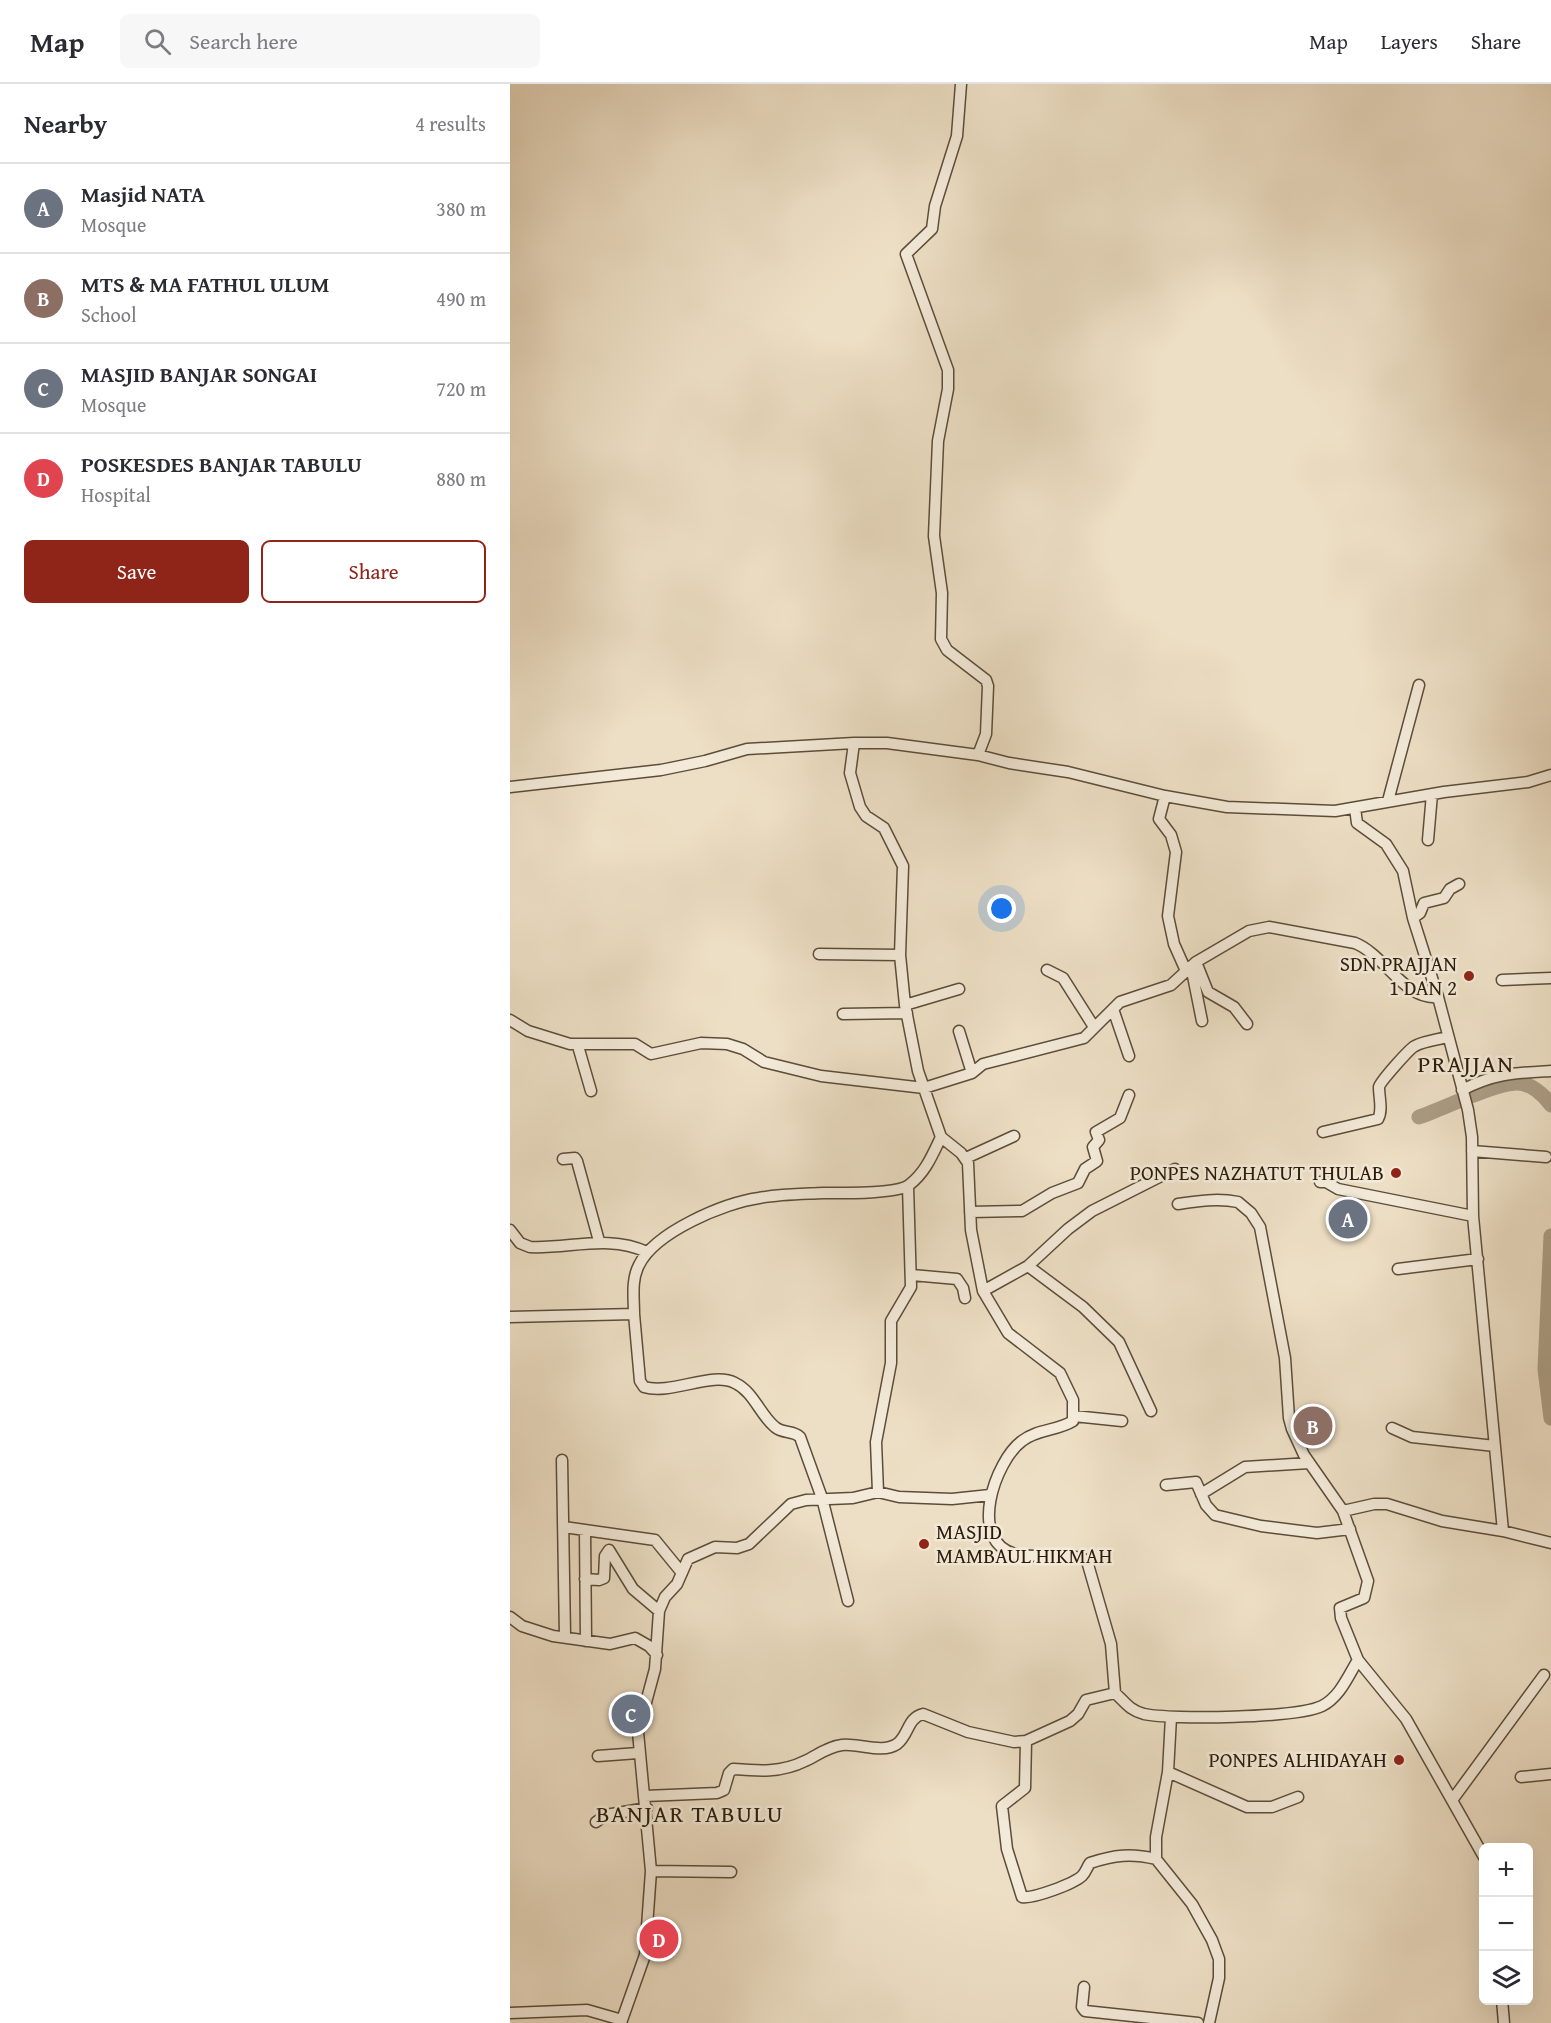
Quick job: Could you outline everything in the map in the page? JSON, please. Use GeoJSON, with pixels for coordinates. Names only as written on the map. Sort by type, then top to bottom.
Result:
{"type":"FeatureCollection","features":[{"type":"Feature","properties":{"kind":"street"},"geometry":{"type":"LineString","coordinates":[[961,84],[957,136],[935,206],[932,228],[906,254],[948,370],[948,389],[938,441],[934,536],[942,593],[941,639],[947,650],[986,680],[988,686],[986,734],[978,755]]}},
{"type":"Feature","properties":{"kind":"street"},"geometry":{"type":"LineString","coordinates":[[1388,801],[1419,685]]}},
{"type":"Feature","properties":{"kind":"street"},"geometry":{"type":"LineString","coordinates":[[854,743],[850,773],[860,807],[869,819],[884,828],[903,866],[900,956],[906,1009],[918,1071],[941,1137],[966,1158],[969,1169],[970,1212],[975,1258],[983,1291],[1008,1333],[1060,1373],[1070,1389],[1073,1421],[1065,1426],[1036,1432],[1013,1448],[990,1495],[989,1516],[994,1535],[1000,1545],[1013,1553],[1049,1558],[1078,1557],[1087,1561],[1112,1644],[1115,1693],[1126,1706],[1142,1713],[1171,1717],[1276,1715],[1321,1707],[1338,1693],[1358,1660]]}},
{"type":"Feature","properties":{"kind":"street"},"geometry":{"type":"LineString","coordinates":[[510,787],[661,770],[747,749],[854,743],[887,743],[978,755],[1009,763],[1068,772],[1165,796],[1227,807],[1317,811],[1355,808],[1432,794],[1528,782],[1551,775]]}},
{"type":"Feature","properties":{"kind":"street"},"geometry":{"type":"LineString","coordinates":[[1428,840],[1432,794]]}},
{"type":"Feature","properties":{"kind":"street"},"geometry":{"type":"LineString","coordinates":[[1165,796],[1160,823],[1171,835],[1176,852],[1169,924],[1174,944],[1208,992],[1231,1005],[1247,1024]]}},
{"type":"Feature","properties":{"kind":"street"},"geometry":{"type":"LineString","coordinates":[[1355,808],[1357,823],[1386,844],[1403,871],[1413,918],[1438,997],[1468,1110],[1472,1151],[1473,1216],[1479,1259],[1503,1531]]}},
{"type":"Feature","properties":{"kind":"street"},"geometry":{"type":"LineString","coordinates":[[1413,918],[1420,913],[1424,903],[1444,898],[1459,884]]}},
{"type":"Feature","properties":{"kind":"street"},"geometry":{"type":"LineString","coordinates":[[510,1020],[528,1032],[578,1046],[635,1044],[651,1054],[701,1043],[727,1044],[744,1049],[764,1062],[821,1076],[924,1088],[972,1073],[983,1064],[1076,1041],[1090,1035],[1094,1027],[1120,1002],[1165,987],[1191,966],[1249,931],[1269,927],[1334,937],[1366,947],[1403,983],[1423,997],[1438,997]]}},
{"type":"Feature","properties":{"kind":"street"},"geometry":{"type":"LineString","coordinates":[[819,954],[900,956]]}},
{"type":"Feature","properties":{"kind":"street"},"geometry":{"type":"LineString","coordinates":[[1191,966],[1202,1021]]}},
{"type":"Feature","properties":{"kind":"street"},"geometry":{"type":"LineString","coordinates":[[1047,970],[1063,978],[1094,1027]]}},
{"type":"Feature","properties":{"kind":"street"},"geometry":{"type":"LineString","coordinates":[[1502,980],[1551,978]]}},
{"type":"Feature","properties":{"kind":"street"},"geometry":{"type":"LineString","coordinates":[[843,1014],[906,1009],[959,989]]}},
{"type":"Feature","properties":{"kind":"street"},"geometry":{"type":"LineString","coordinates":[[1113,1009],[1129,1056]]}},
{"type":"Feature","properties":{"kind":"street"},"geometry":{"type":"LineString","coordinates":[[959,1031],[972,1073]]}},
{"type":"Feature","properties":{"kind":"street"},"geometry":{"type":"LineString","coordinates":[[1323,1132],[1378,1119],[1379,1084],[1384,1077],[1400,1064],[1412,1046],[1447,1037]]}},
{"type":"Feature","properties":{"kind":"street"},"geometry":{"type":"LineString","coordinates":[[578,1046],[591,1091]]}},
{"type":"Feature","properties":{"kind":"street"},"geometry":{"type":"LineString","coordinates":[[1462,1092],[1492,1076],[1521,1071],[1551,1071]]}},
{"type":"Feature","properties":{"kind":"street"},"geometry":{"type":"LineString","coordinates":[[970,1212],[1022,1210],[1052,1193],[1078,1183],[1085,1169],[1097,1161],[1093,1147],[1099,1140],[1096,1132],[1120,1118],[1129,1095]]}},
{"type":"Feature","properties":{"kind":"street"},"geometry":{"type":"LineString","coordinates":[[966,1158],[1014,1136]]}},
{"type":"Feature","properties":{"kind":"street"},"geometry":{"type":"LineString","coordinates":[[848,1601],[822,1498],[800,1437],[796,1433],[778,1429],[746,1391],[735,1383],[719,1381],[658,1390],[644,1387],[640,1380],[634,1314],[634,1278],[647,1252],[678,1229],[741,1202],[809,1194],[866,1193],[908,1186],[922,1175],[941,1137]]}},
{"type":"Feature","properties":{"kind":"street"},"geometry":{"type":"LineString","coordinates":[[1472,1151],[1546,1156]]}},
{"type":"Feature","properties":{"kind":"street"},"geometry":{"type":"LineString","coordinates":[[563,1159],[575,1158],[578,1161],[599,1241]]}},
{"type":"Feature","properties":{"kind":"street"},"geometry":{"type":"LineString","coordinates":[[983,1291],[1028,1266],[1068,1229],[1092,1211],[1175,1168]]}},
{"type":"Feature","properties":{"kind":"street"},"geometry":{"type":"LineString","coordinates":[[1320,1182],[1326,1182],[1338,1189],[1473,1216]]}},
{"type":"Feature","properties":{"kind":"street"},"geometry":{"type":"LineString","coordinates":[[878,1492],[876,1442],[890,1370],[891,1321],[910,1291],[912,1275],[908,1186]]}},
{"type":"Feature","properties":{"kind":"street"},"geometry":{"type":"LineString","coordinates":[[1178,1204],[1206,1199],[1214,1202],[1238,1202],[1258,1223],[1285,1358],[1288,1418],[1309,1463],[1343,1511],[1369,1585],[1364,1598],[1339,1611],[1358,1660],[1406,1719],[1479,1848]]}},
{"type":"Feature","properties":{"kind":"street"},"geometry":{"type":"LineString","coordinates":[[510,1230],[520,1243],[530,1247],[599,1241],[636,1247],[647,1252]]}},
{"type":"Feature","properties":{"kind":"street"},"geometry":{"type":"LineString","coordinates":[[1398,1269],[1479,1259]]}},
{"type":"Feature","properties":{"kind":"street"},"geometry":{"type":"LineString","coordinates":[[1028,1266],[1083,1307],[1119,1342],[1151,1411]]}},
{"type":"Feature","properties":{"kind":"street"},"geometry":{"type":"LineString","coordinates":[[912,1275],[957,1280],[963,1288],[964,1298]]}},
{"type":"Feature","properties":{"kind":"street"},"geometry":{"type":"LineString","coordinates":[[510,1317],[634,1314]]}},
{"type":"Feature","properties":{"kind":"street"},"geometry":{"type":"LineString","coordinates":[[1074,1416],[1122,1421]]}},
{"type":"Feature","properties":{"kind":"street"},"geometry":{"type":"LineString","coordinates":[[1392,1428],[1412,1437],[1495,1446]]}},
{"type":"Feature","properties":{"kind":"street"},"geometry":{"type":"LineString","coordinates":[[562,1460],[565,1636]]}},
{"type":"Feature","properties":{"kind":"street"},"geometry":{"type":"LineString","coordinates":[[1201,1494],[1245,1467],[1309,1463]]}},
{"type":"Feature","properties":{"kind":"street"},"geometry":{"type":"LineString","coordinates":[[1166,1485],[1196,1482],[1206,1505],[1215,1515],[1262,1526],[1317,1533],[1350,1529]]}},
{"type":"Feature","properties":{"kind":"street"},"geometry":{"type":"LineString","coordinates":[[510,2013],[587,2010],[621,2022],[645,1955],[651,1870],[647,1808],[638,1753],[638,1732],[657,1656],[659,1611],[692,1556],[716,1547],[736,1548],[749,1544],[791,1504],[822,1498],[853,1498],[878,1492],[899,1497],[952,1499],[990,1495]]}},
{"type":"Feature","properties":{"kind":"street"},"geometry":{"type":"LineString","coordinates":[[1343,1511],[1374,1504],[1387,1504],[1442,1521],[1503,1531],[1551,1543]]}},
{"type":"Feature","properties":{"kind":"street"},"geometry":{"type":"LineString","coordinates":[[564,1527],[654,1540],[681,1573]]}},
{"type":"Feature","properties":{"kind":"street"},"geometry":{"type":"LineString","coordinates":[[585,1530],[586,1641]]}},
{"type":"Feature","properties":{"kind":"street"},"geometry":{"type":"LineString","coordinates":[[585,1579],[604,1578],[605,1556],[609,1550],[633,1589],[659,1611]]}},
{"type":"Feature","properties":{"kind":"street"},"geometry":{"type":"LineString","coordinates":[[510,1617],[536,1632],[586,1641],[610,1644],[635,1638],[649,1646],[657,1656]]}},
{"type":"Feature","properties":{"kind":"street"},"geometry":{"type":"LineString","coordinates":[[1453,1799],[1544,1675]]}},
{"type":"Feature","properties":{"kind":"street"},"geometry":{"type":"LineString","coordinates":[[645,1796],[717,1793],[724,1790],[730,1770],[776,1771],[798,1765],[832,1747],[851,1744],[884,1748],[897,1744],[911,1720],[923,1714],[969,1732],[1014,1742],[1026,1741],[1075,1718],[1086,1700],[1115,1693]]}},
{"type":"Feature","properties":{"kind":"street"},"geometry":{"type":"LineString","coordinates":[[1156,1859],[1156,1837],[1168,1772],[1171,1717]]}},
{"type":"Feature","properties":{"kind":"street"},"geometry":{"type":"LineString","coordinates":[[1026,1741],[1025,1788],[1002,1806],[1002,1828],[1022,1898],[1037,1895],[1076,1880],[1083,1875],[1090,1863],[1118,1854],[1136,1854],[1156,1859],[1192,1904],[1212,1940],[1219,1959],[1219,1978],[1209,2023]]}},
{"type":"Feature","properties":{"kind":"street"},"geometry":{"type":"LineString","coordinates":[[598,1756],[638,1753]]}},
{"type":"Feature","properties":{"kind":"street"},"geometry":{"type":"LineString","coordinates":[[1168,1772],[1247,1807],[1272,1807],[1298,1797]]}},
{"type":"Feature","properties":{"kind":"street"},"geometry":{"type":"LineString","coordinates":[[1521,1777],[1551,1774]]}},
{"type":"Feature","properties":{"kind":"street"},"geometry":{"type":"LineString","coordinates":[[596,1822],[606,1815],[647,1808]]}},
{"type":"Feature","properties":{"kind":"street"},"geometry":{"type":"LineString","coordinates":[[651,1870],[730,1872]]}},
{"type":"Feature","properties":{"kind":"street"},"geometry":{"type":"LineString","coordinates":[[1084,1987],[1082,2007],[1085,2011],[1197,2023]]}},
{"type":"Feature","properties":{"kind":"street"},"geometry":{"type":"LineString","coordinates":[[1502,2005],[1504,2023]]}},
{"type":"Feature","properties":{"kind":"waterway"},"geometry":{"type":"LineString","coordinates":[[1419,1117],[1483,1092],[1517,1083],[1537,1090],[1551,1105]]}},
{"type":"Feature","properties":{"kind":"waterway"},"geometry":{"type":"LineString","coordinates":[[1551,1236],[1545,1369],[1551,1418]]}},
{"type":"Feature","properties":{"kind":"place","name":"SDN PRAJJAN 1 DAN 2"},"geometry":{"type":"Point","coordinates":[1469,976]}},
{"type":"Feature","properties":{"kind":"place","name":"PONPES NAZHATUT THULAB"},"geometry":{"type":"Point","coordinates":[1396,1173]}},
{"type":"Feature","properties":{"kind":"place","name":"Masjid NATA"},"geometry":{"type":"Point","coordinates":[1348,1219]}},
{"type":"Feature","properties":{"kind":"place","name":"MTS & MA FATHUL ULUM"},"geometry":{"type":"Point","coordinates":[1313,1426]}},
{"type":"Feature","properties":{"kind":"place","name":"MASJID MAMBAUL HIKMAH"},"geometry":{"type":"Point","coordinates":[924,1544]}},
{"type":"Feature","properties":{"kind":"place","name":"MASJID BANJAR SONGAI"},"geometry":{"type":"Point","coordinates":[631,1714]}},
{"type":"Feature","properties":{"kind":"place","name":"PONPES ALHIDAYAH"},"geometry":{"type":"Point","coordinates":[1399,1760]}},
{"type":"Feature","properties":{"kind":"place","name":"POSKESDES BANJAR TABULU"},"geometry":{"type":"Point","coordinates":[659,1939]}},
{"type":"Feature","properties":{"kind":"district","name":"PRAJJAN"},"geometry":{"type":"Point","coordinates":[1466,1064]}},
{"type":"Feature","properties":{"kind":"district","name":"BANJAR TABULU"},"geometry":{"type":"Point","coordinates":[690,1814]}}]}
